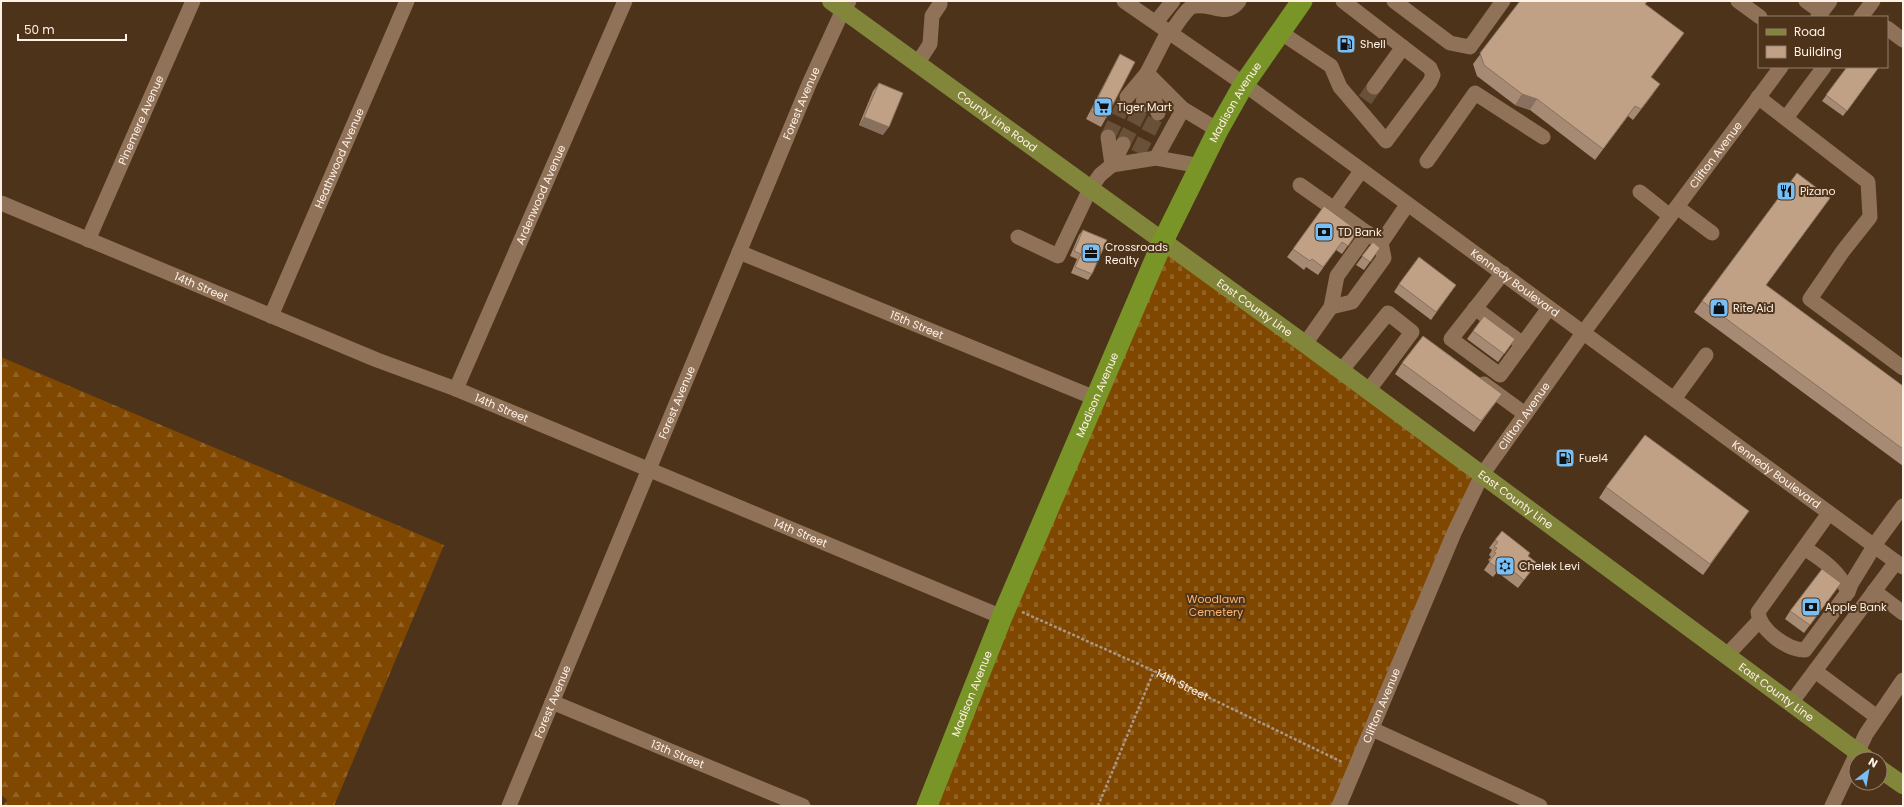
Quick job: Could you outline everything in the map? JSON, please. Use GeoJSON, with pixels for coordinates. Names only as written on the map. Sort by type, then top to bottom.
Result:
{"type":"FeatureCollection","features":[{"type":"Feature","properties":{"kind":"highway","name":"Madison Avenue"},"geometry":{"type":"LineString","coordinates":[[927,806],[1004,612],[1163,241],[1218,130],[1244,84],[1302,1]]}},
{"type":"Feature","properties":{"kind":"main road","name":"County Line Road"},"geometry":{"type":"LineString","coordinates":[[841,4],[917,64],[1163,241]]}},
{"type":"Feature","properties":{"kind":"main road","name":"East County Line"},"geometry":{"type":"LineString","coordinates":[[1163,241],[1341,370],[1857,751]]}},
{"type":"Feature","properties":{"kind":"main road"},"geometry":{"type":"LineString","coordinates":[[1888,774],[1903,785]]}},
{"type":"Feature","properties":{"kind":"street","name":"Pinemere Avenue"},"geometry":{"type":"LineString","coordinates":[[88,240],[193,1]]}},
{"type":"Feature","properties":{"kind":"street","name":"Heathwood Avenue"},"geometry":{"type":"LineString","coordinates":[[271,316],[407,1]]}},
{"type":"Feature","properties":{"kind":"street","name":"Ardenwood Avenue"},"geometry":{"type":"LineString","coordinates":[[456,389],[625,1]]}},
{"type":"Feature","properties":{"kind":"street"},"geometry":{"type":"LineString","coordinates":[[917,64],[930,44],[932,16],[940,4],[940,1]]}},
{"type":"Feature","properties":{"kind":"street","name":"Kennedy Boulevard"},"geometry":{"type":"LineString","coordinates":[[1124,1],[1170,31],[1244,84],[1900,565]]}},
{"type":"Feature","properties":{"kind":"street"},"geometry":{"type":"LineString","coordinates":[[1156,22],[1173,1]]}},
{"type":"Feature","properties":{"kind":"street"},"geometry":{"type":"LineString","coordinates":[[1127,97],[1147,73],[1170,31],[1189,8],[1206,2],[1226,9],[1231,8],[1239,1]]}},
{"type":"Feature","properties":{"kind":"street"},"geometry":{"type":"LineString","coordinates":[[1280,32],[1331,66],[1340,87],[1362,104],[1386,141],[1430,82],[1433,75],[1430,68],[1343,1]]}},
{"type":"Feature","properties":{"kind":"street"},"geometry":{"type":"LineString","coordinates":[[1394,1],[1450,43],[1470,47],[1503,1]]}},
{"type":"Feature","properties":{"kind":"street"},"geometry":{"type":"LineString","coordinates":[[1738,1],[1759,16]]}},
{"type":"Feature","properties":{"kind":"street"},"geometry":{"type":"LineString","coordinates":[[1806,1],[1823,10]]}},
{"type":"Feature","properties":{"kind":"street","name":"Forest Avenue"},"geometry":{"type":"LineString","coordinates":[[509,806],[841,4]]}},
{"type":"Feature","properties":{"kind":"street"},"geometry":{"type":"LineString","coordinates":[[1888,29],[1903,40]]}},
{"type":"Feature","properties":{"kind":"street"},"geometry":{"type":"LineString","coordinates":[[1374,87],[1403,47]]}},
{"type":"Feature","properties":{"kind":"street","name":"Clifton Avenue"},"geometry":{"type":"LineString","coordinates":[[1339,806],[1454,533],[1482,475],[1583,333],[1780,68]]}},
{"type":"Feature","properties":{"kind":"street"},"geometry":{"type":"LineString","coordinates":[[1786,118],[1823,68]]}},
{"type":"Feature","properties":{"kind":"street"},"geometry":{"type":"LineString","coordinates":[[1143,105],[1147,73]]}},
{"type":"Feature","properties":{"kind":"street"},"geometry":{"type":"LineString","coordinates":[[1147,73],[1183,109],[1218,130]]}},
{"type":"Feature","properties":{"kind":"street"},"geometry":{"type":"LineString","coordinates":[[1147,73],[1158,113]]}},
{"type":"Feature","properties":{"kind":"street"},"geometry":{"type":"LineString","coordinates":[[1427,161],[1475,93],[1543,137]]}},
{"type":"Feature","properties":{"kind":"street"},"geometry":{"type":"LineString","coordinates":[[1758,98],[1868,182],[1870,217],[1843,251],[1810,299],[1903,368]]}},
{"type":"Feature","properties":{"kind":"street"},"geometry":{"type":"LineString","coordinates":[[1156,158],[1183,109]]}},
{"type":"Feature","properties":{"kind":"street"},"geometry":{"type":"LineString","coordinates":[[1108,137],[1112,165]]}},
{"type":"Feature","properties":{"kind":"street"},"geometry":{"type":"LineString","coordinates":[[1112,165],[1123,144]]}},
{"type":"Feature","properties":{"kind":"street"},"geometry":{"type":"LineString","coordinates":[[1018,237],[1058,256],[1090,189],[1100,175],[1112,165],[1138,153]]}},
{"type":"Feature","properties":{"kind":"street"},"geometry":{"type":"LineString","coordinates":[[1112,165],[1156,158],[1200,166]]}},
{"type":"Feature","properties":{"kind":"street"},"geometry":{"type":"LineString","coordinates":[[1334,209],[1361,171]]}},
{"type":"Feature","properties":{"kind":"street"},"geometry":{"type":"LineString","coordinates":[[1300,185],[1381,243],[1384,258],[1352,302],[1331,307]]}},
{"type":"Feature","properties":{"kind":"street"},"geometry":{"type":"LineString","coordinates":[[1640,192],[1712,233]]}},
{"type":"Feature","properties":{"kind":"street","name":"14th Street"},"geometry":{"type":"LineString","coordinates":[[1,202],[88,240],[377,360],[456,389],[648,470],[1004,612]]}},
{"type":"Feature","properties":{"kind":"street"},"geometry":{"type":"LineString","coordinates":[[1381,243],[1407,204]]}},
{"type":"Feature","properties":{"kind":"street"},"geometry":{"type":"LineString","coordinates":[[1305,344],[1331,307],[1337,276],[1368,233]]}},
{"type":"Feature","properties":{"kind":"street","name":"15th Street"},"geometry":{"type":"LineString","coordinates":[[739,252],[1095,398]]}},
{"type":"Feature","properties":{"kind":"street"},"geometry":{"type":"LineString","coordinates":[[1502,273],[1451,339],[1500,375],[1549,308]]}},
{"type":"Feature","properties":{"kind":"street"},"geometry":{"type":"LineString","coordinates":[[1475,308],[1523,344]]}},
{"type":"Feature","properties":{"kind":"street"},"geometry":{"type":"LineString","coordinates":[[1341,370],[1388,313],[1425,341]]}},
{"type":"Feature","properties":{"kind":"street"},"geometry":{"type":"LineString","coordinates":[[1368,391],[1412,332]]}},
{"type":"Feature","properties":{"kind":"street"},"geometry":{"type":"LineString","coordinates":[[1674,399],[1706,354]]}},
{"type":"Feature","properties":{"kind":"street"},"geometry":{"type":"LineString","coordinates":[[1475,378],[1525,414]]}},
{"type":"Feature","properties":{"kind":"street"},"geometry":{"type":"LineString","coordinates":[[1829,513],[1758,612],[1759,621],[1774,637],[1796,650],[1805,650],[1848,592],[1851,584],[1874,546],[1903,506]]}},
{"type":"Feature","properties":{"kind":"street"},"geometry":{"type":"LineString","coordinates":[[1804,548],[1832,569],[1844,583],[1848,592]]}},
{"type":"Feature","properties":{"kind":"street"},"geometry":{"type":"LineString","coordinates":[[1791,703],[1874,592],[1900,565]]}},
{"type":"Feature","properties":{"kind":"street"},"geometry":{"type":"LineString","coordinates":[[1874,592],[1903,612]]}},
{"type":"Feature","properties":{"kind":"street"},"geometry":{"type":"LineString","coordinates":[[1726,656],[1759,621]]}},
{"type":"Feature","properties":{"kind":"street"},"geometry":{"type":"LineString","coordinates":[[1815,672],[1877,718]]}},
{"type":"Feature","properties":{"kind":"street"},"geometry":{"type":"LineString","coordinates":[[1864,751],[1877,718],[1903,680]]}},
{"type":"Feature","properties":{"kind":"street","name":"13th Street"},"geometry":{"type":"LineString","coordinates":[[552,702],[803,806]]}},
{"type":"Feature","properties":{"kind":"street"},"geometry":{"type":"LineString","coordinates":[[1372,729],[1540,806]]}},
{"type":"Feature","properties":{"kind":"street"},"geometry":{"type":"LineString","coordinates":[[1832,806],[1848,779]]}},
{"type":"Feature","properties":{"kind":"path","name":"14th Street"},"geometry":{"type":"LineString","coordinates":[[1004,612],[1154,671],[1356,768]]}},
{"type":"Feature","properties":{"kind":"path"},"geometry":{"type":"LineString","coordinates":[[1098,806],[1154,671]]}},
{"type":"Feature","properties":{"kind":"green space","name":"Woodlawn Cemetery"},"geometry":{"type":"Polygon","coordinates":[[[1163,241],[1482,475],[1339,806],[927,806],[1163,241]]]}},
{"type":"Feature","properties":{"kind":"green space"},"geometry":{"type":"Polygon","coordinates":[[[1,357],[444,545],[334,806],[3,806],[7,800],[1,795],[1,357]]]}},
{"type":"Feature","properties":{"kind":"building"},"geometry":{"type":"Polygon","coordinates":[[[1520,1],[1647,1],[1645,4],[1684,33],[1651,77],[1660,84],[1641,109],[1635,106],[1603,149],[1537,99],[1522,94],[1484,65],[1480,53],[1520,1]]]}},
{"type":"Feature","properties":{"kind":"building"},"geometry":{"type":"Polygon","coordinates":[[[1120,54],[1135,62],[1106,118],[1091,111],[1120,54]]]}},
{"type":"Feature","properties":{"kind":"building"},"geometry":{"type":"Polygon","coordinates":[[[1846,68],[1878,68],[1847,111],[1826,95],[1846,68]]]}},
{"type":"Feature","properties":{"kind":"building"},"geometry":{"type":"Polygon","coordinates":[[[879,83],[903,93],[889,127],[864,117],[879,83]]]}},
{"type":"Feature","properties":{"kind":"building"},"geometry":{"type":"Polygon","coordinates":[[[1797,173],[1830,198],[1766,285],[1903,386],[1903,449],[1702,301],[1797,173]]]}},
{"type":"Feature","properties":{"kind":"building","name":"TD Bank"},"geometry":{"type":"Polygon","coordinates":[[[1324,206],[1358,231],[1348,246],[1342,242],[1323,267],[1312,259],[1310,261],[1293,249],[1324,206]]]}},
{"type":"Feature","properties":{"kind":"building"},"geometry":{"type":"Polygon","coordinates":[[[1083,230],[1107,240],[1092,274],[1075,267],[1081,254],[1074,251],[1083,230]]]}},
{"type":"Feature","properties":{"kind":"building"},"geometry":{"type":"Polygon","coordinates":[[[1373,242],[1380,248],[1370,262],[1362,256],[1373,242]]]}},
{"type":"Feature","properties":{"kind":"building"},"geometry":{"type":"Polygon","coordinates":[[[1419,257],[1456,285],[1436,312],[1399,284],[1419,257]]]}},
{"type":"Feature","properties":{"kind":"building"},"geometry":{"type":"Polygon","coordinates":[[[1484,316],[1515,339],[1504,354],[1473,331],[1484,316]]]}},
{"type":"Feature","properties":{"kind":"building"},"geometry":{"type":"Polygon","coordinates":[[[1423,336],[1502,394],[1481,421],[1402,363],[1423,336]]]}},
{"type":"Feature","properties":{"kind":"building"},"geometry":{"type":"Polygon","coordinates":[[[1645,435],[1749,511],[1710,564],[1606,487],[1645,435]]]}},
{"type":"Feature","properties":{"kind":"building"},"geometry":{"type":"Polygon","coordinates":[[[1502,531],[1530,553],[1528,556],[1537,563],[1524,580],[1503,563],[1499,569],[1489,562],[1496,553],[1494,552],[1497,548],[1494,547],[1498,542],[1495,540],[1502,531]]]}},
{"type":"Feature","properties":{"kind":"building"},"geometry":{"type":"Polygon","coordinates":[[[1822,569],[1841,583],[1810,625],[1790,611],[1822,569]]]}},
{"type":"Feature","properties":{"kind":"tunnel"},"geometry":{"type":"LineString","coordinates":[[1365,100],[1374,87]]}},
{"type":"Feature","properties":{"kind":"tunnel"},"geometry":{"type":"LineString","coordinates":[[1108,137],[1127,97]]}},
{"type":"Feature","properties":{"kind":"tunnel"},"geometry":{"type":"LineString","coordinates":[[1123,144],[1143,105]]}},
{"type":"Feature","properties":{"kind":"tunnel"},"geometry":{"type":"LineString","coordinates":[[1138,153],[1158,113]]}},
{"type":"Feature","properties":{"kind":"place","name":"Shell"},"geometry":{"type":"Point","coordinates":[1346,44]}},
{"type":"Feature","properties":{"kind":"place","name":"Tiger Mart"},"geometry":{"type":"Point","coordinates":[1103,107]}},
{"type":"Feature","properties":{"kind":"place","name":"Pizano"},"geometry":{"type":"Point","coordinates":[1786,191]}},
{"type":"Feature","properties":{"kind":"place","name":"TD Bank"},"geometry":{"type":"Point","coordinates":[1324,232]}},
{"type":"Feature","properties":{"kind":"place","name":"Crossroads Realty"},"geometry":{"type":"Point","coordinates":[1091,253]}},
{"type":"Feature","properties":{"kind":"place","name":"Rite Aid"},"geometry":{"type":"Point","coordinates":[1719,308]}},
{"type":"Feature","properties":{"kind":"place","name":"Fuel4"},"geometry":{"type":"Point","coordinates":[1565,458]}},
{"type":"Feature","properties":{"kind":"place","name":"Chelek Levi"},"geometry":{"type":"Point","coordinates":[1505,566]}},
{"type":"Feature","properties":{"kind":"place","name":"Apple Bank"},"geometry":{"type":"Point","coordinates":[1811,607]}}]}
